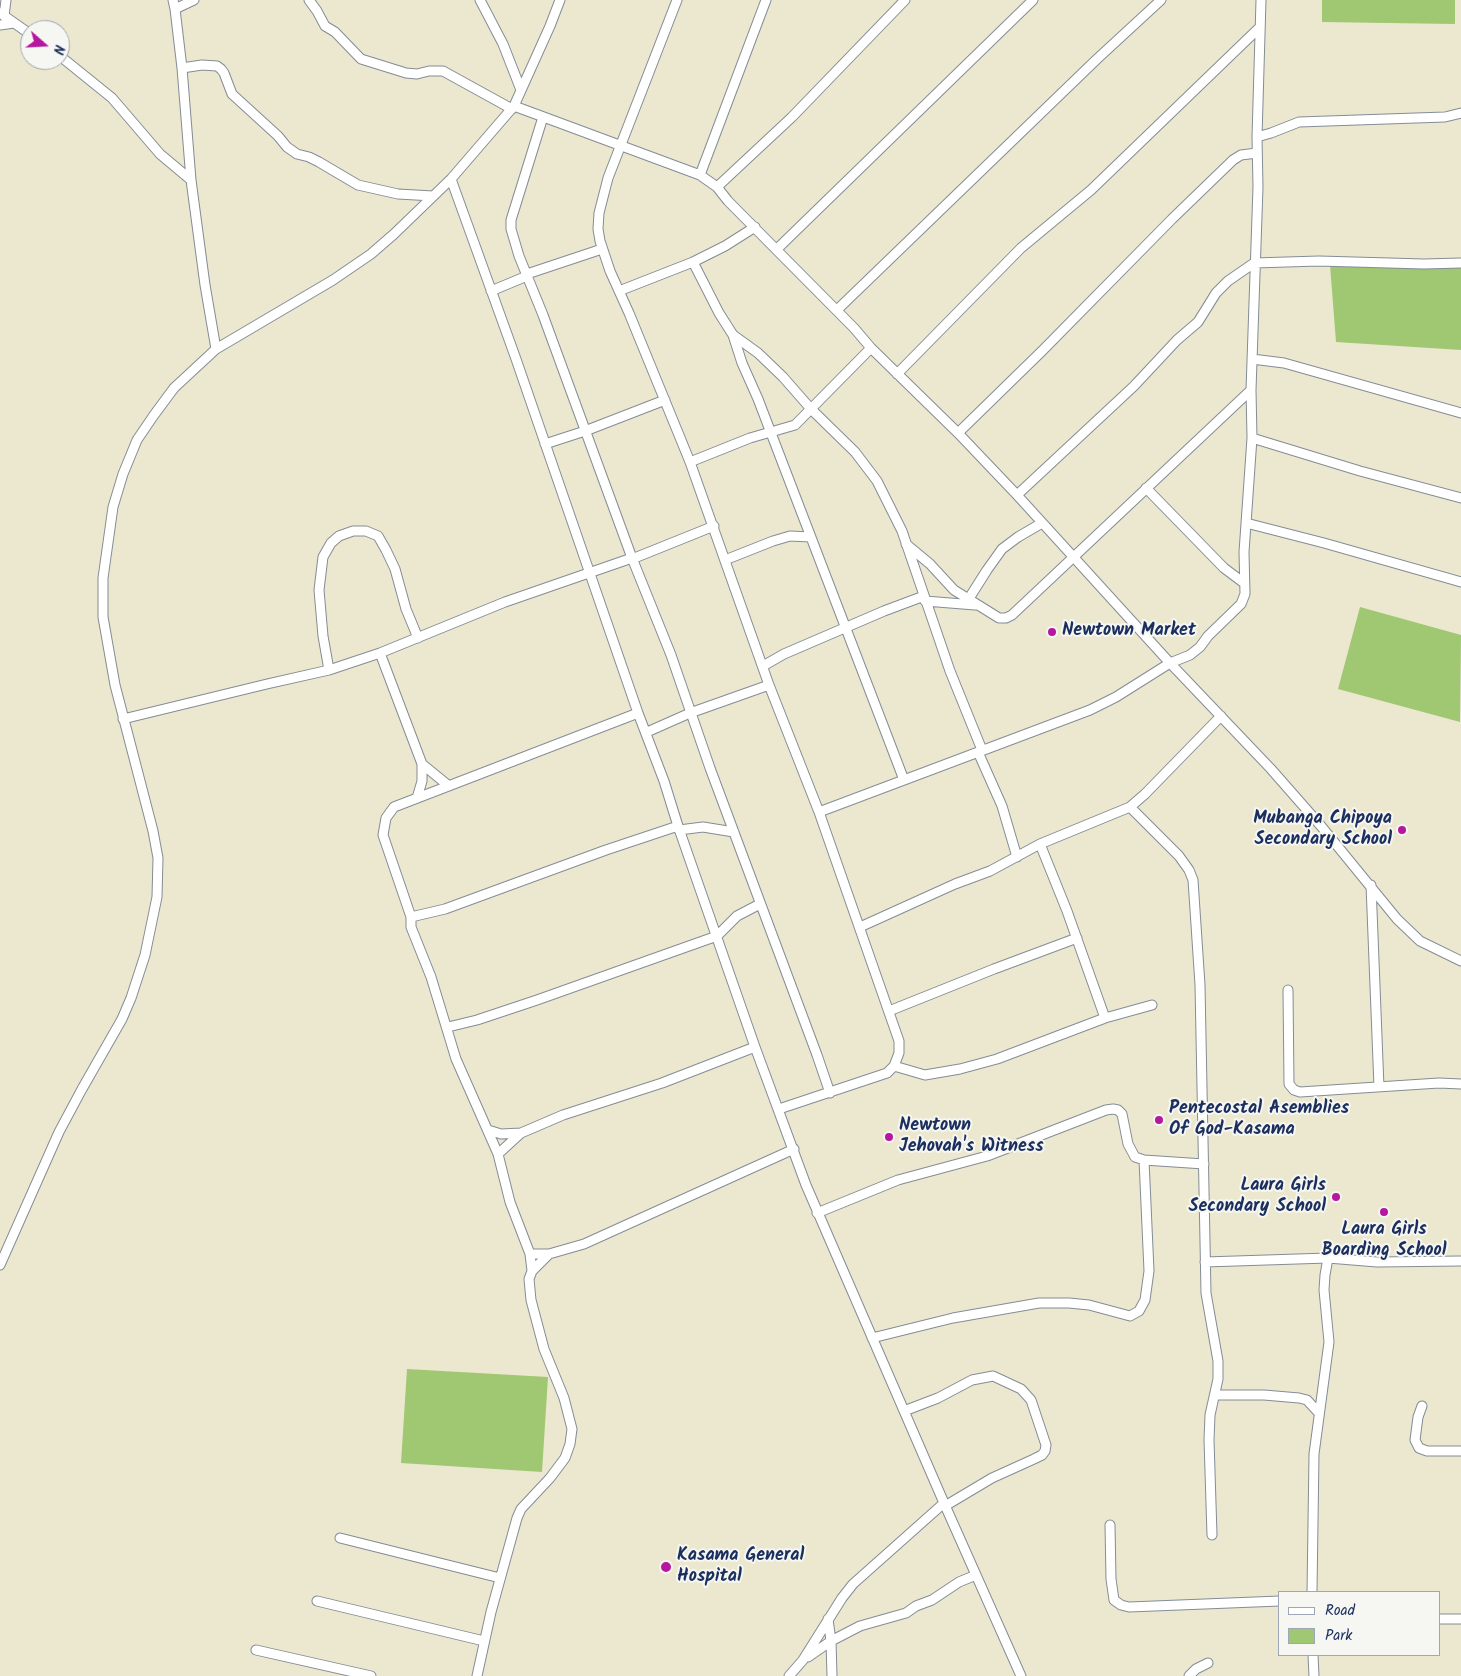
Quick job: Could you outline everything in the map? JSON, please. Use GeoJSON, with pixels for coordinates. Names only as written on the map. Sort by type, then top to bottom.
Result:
{"type":"FeatureCollection","features":[{"type":"Feature","properties":{"kind":"street"},"geometry":{"type":"LineString","coordinates":[[6,0],[2,14],[20,27]]}},
{"type":"Feature","properties":{"kind":"street"},"geometry":{"type":"LineString","coordinates":[[173,0],[176,9],[182,68],[191,180],[205,285],[216,349]]}},
{"type":"Feature","properties":{"kind":"street"},"geometry":{"type":"LineString","coordinates":[[176,9],[194,0]]}},
{"type":"Feature","properties":{"kind":"street"},"geometry":{"type":"LineString","coordinates":[[309,0],[324,26],[335,32],[361,59],[406,73],[417,74],[429,71],[442,71],[513,107],[622,145],[700,175],[717,187],[728,201],[777,249],[871,348],[1017,495],[1315,819],[1397,919],[1420,941],[1461,960]]}},
{"type":"Feature","properties":{"kind":"street"},"geometry":{"type":"LineString","coordinates":[[480,0],[503,44],[521,90]]}},
{"type":"Feature","properties":{"kind":"street"},"geometry":{"type":"LineString","coordinates":[[0,1265],[59,1132],[132,998],[145,955],[157,897],[158,858],[153,831],[115,685],[103,617],[103,578],[113,506],[137,440],[174,388],[216,349],[333,280],[371,254],[451,179],[513,107],[560,0]]}},
{"type":"Feature","properties":{"kind":"street"},"geometry":{"type":"LineString","coordinates":[[677,0],[608,178],[599,213],[598,229],[602,249],[690,462],[762,666],[860,927],[899,1041],[899,1053],[894,1066],[886,1074],[779,1109]]}},
{"type":"Feature","properties":{"kind":"street"},"geometry":{"type":"LineString","coordinates":[[700,175],[766,0]]}},
{"type":"Feature","properties":{"kind":"street"},"geometry":{"type":"LineString","coordinates":[[717,187],[792,117],[905,0]]}},
{"type":"Feature","properties":{"kind":"street"},"geometry":{"type":"LineString","coordinates":[[777,249],[1033,0]]}},
{"type":"Feature","properties":{"kind":"street"},"geometry":{"type":"LineString","coordinates":[[836,310],[1161,0]]}},
{"type":"Feature","properties":{"kind":"street"},"geometry":{"type":"LineString","coordinates":[[818,812],[1090,710],[1116,698],[1170,663],[1190,655],[1241,604],[1245,594],[1244,552],[1252,438],[1251,390],[1258,187],[1257,137],[1261,0]]}},
{"type":"Feature","properties":{"kind":"street"},"geometry":{"type":"LineString","coordinates":[[0,26],[14,23]]}},
{"type":"Feature","properties":{"kind":"street"},"geometry":{"type":"LineString","coordinates":[[897,374],[1020,248],[1091,190],[1259,28]]}},
{"type":"Feature","properties":{"kind":"street"},"geometry":{"type":"LineString","coordinates":[[70,64],[112,98],[160,154],[191,180]]}},
{"type":"Feature","properties":{"kind":"street"},"geometry":{"type":"LineString","coordinates":[[182,68],[202,65],[217,66],[224,73],[232,94],[278,136],[287,147],[297,154],[319,162],[358,185],[398,194],[433,196]]}},
{"type":"Feature","properties":{"kind":"street"},"geometry":{"type":"LineString","coordinates":[[1257,137],[1299,122],[1445,117],[1461,113]]}},
{"type":"Feature","properties":{"kind":"street"},"geometry":{"type":"LineString","coordinates":[[543,117],[511,220],[511,228],[632,559],[654,610],[830,1093]]}},
{"type":"Feature","properties":{"kind":"street"},"geometry":{"type":"LineString","coordinates":[[958,434],[1044,350],[1172,218],[1233,160],[1241,155],[1257,153]]}},
{"type":"Feature","properties":{"kind":"street"},"geometry":{"type":"LineString","coordinates":[[451,179],[638,714],[647,732],[755,1048],[817,1213],[1021,1676]]}},
{"type":"Feature","properties":{"kind":"street"},"geometry":{"type":"LineString","coordinates":[[619,291],[693,262],[726,246],[755,227]]}},
{"type":"Feature","properties":{"kind":"street"},"geometry":{"type":"LineString","coordinates":[[491,291],[527,275],[602,249]]}},
{"type":"Feature","properties":{"kind":"street"},"geometry":{"type":"LineString","coordinates":[[1017,495],[1134,386],[1177,340],[1198,322],[1216,293],[1228,281],[1254,263],[1319,261],[1424,264],[1461,263]]}},
{"type":"Feature","properties":{"kind":"street"},"geometry":{"type":"LineString","coordinates":[[693,262],[719,313],[733,335],[742,363],[758,399],[904,780]]}},
{"type":"Feature","properties":{"kind":"street"},"geometry":{"type":"LineString","coordinates":[[733,335],[764,358],[867,467],[888,501],[906,544],[950,671],[1002,806],[1017,857]]}},
{"type":"Feature","properties":{"kind":"street"},"geometry":{"type":"LineString","coordinates":[[690,462],[734,444],[795,425],[871,348]]}},
{"type":"Feature","properties":{"kind":"street"},"geometry":{"type":"LineString","coordinates":[[1252,359],[1284,363],[1461,413]]}},
{"type":"Feature","properties":{"kind":"street"},"geometry":{"type":"LineString","coordinates":[[906,544],[930,564],[954,590],[999,618],[1006,618],[1012,615],[1251,390]]}},
{"type":"Feature","properties":{"kind":"street"},"geometry":{"type":"LineString","coordinates":[[545,444],[585,431],[665,400]]}},
{"type":"Feature","properties":{"kind":"street"},"geometry":{"type":"LineString","coordinates":[[1252,438],[1360,471],[1461,498]]}},
{"type":"Feature","properties":{"kind":"street"},"geometry":{"type":"LineString","coordinates":[[1146,488],[1224,568],[1244,583]]}},
{"type":"Feature","properties":{"kind":"street"},"geometry":{"type":"LineString","coordinates":[[968,600],[1002,549],[1042,523]]}},
{"type":"Feature","properties":{"kind":"street"},"geometry":{"type":"LineString","coordinates":[[1246,523],[1461,582]]}},
{"type":"Feature","properties":{"kind":"street"},"geometry":{"type":"LineString","coordinates":[[124,719],[329,670],[380,653],[505,602],[632,559],[714,526]]}},
{"type":"Feature","properties":{"kind":"street"},"geometry":{"type":"LineString","coordinates":[[329,670],[323,636],[319,590],[323,557],[330,543],[339,536],[354,531],[366,531],[378,536],[395,569],[406,609],[418,638]]}},
{"type":"Feature","properties":{"kind":"street"},"geometry":{"type":"LineString","coordinates":[[725,560],[790,536],[811,537]]}},
{"type":"Feature","properties":{"kind":"street"},"geometry":{"type":"LineString","coordinates":[[762,666],[784,654],[884,611],[925,598],[977,605]]}},
{"type":"Feature","properties":{"kind":"street"},"geometry":{"type":"LineString","coordinates":[[380,653],[422,764],[422,782],[417,798]]}},
{"type":"Feature","properties":{"kind":"street"},"geometry":{"type":"LineString","coordinates":[[647,732],[690,713],[769,685]]}},
{"type":"Feature","properties":{"kind":"street"},"geometry":{"type":"LineString","coordinates":[[532,1271],[530,1254],[510,1202],[498,1154],[456,1059],[448,1027],[425,959],[411,927],[411,916],[383,830],[386,818],[394,807],[638,714]]}},
{"type":"Feature","properties":{"kind":"street"},"geometry":{"type":"LineString","coordinates":[[860,927],[955,884],[990,871],[1040,844],[1130,807],[1221,716]]}},
{"type":"Feature","properties":{"kind":"street"},"geometry":{"type":"LineString","coordinates":[[422,764],[449,786]]}},
{"type":"Feature","properties":{"kind":"street"},"geometry":{"type":"LineString","coordinates":[[1130,807],[1179,856],[1194,880],[1200,985],[1204,1262],[1206,1293],[1218,1361],[1218,1379],[1210,1415],[1209,1440],[1212,1535]]}},
{"type":"Feature","properties":{"kind":"street"},"geometry":{"type":"LineString","coordinates":[[411,916],[445,908],[606,850],[679,828],[703,827],[734,832]]}},
{"type":"Feature","properties":{"kind":"street"},"geometry":{"type":"LineString","coordinates":[[1040,844],[1106,1018]]}},
{"type":"Feature","properties":{"kind":"street"},"geometry":{"type":"LineString","coordinates":[[1371,885],[1379,1088]]}},
{"type":"Feature","properties":{"kind":"street"},"geometry":{"type":"LineString","coordinates":[[448,1027],[477,1020],[537,1000],[717,936],[737,916],[760,904]]}},
{"type":"Feature","properties":{"kind":"street"},"geometry":{"type":"LineString","coordinates":[[889,1011],[1077,938]]}},
{"type":"Feature","properties":{"kind":"street"},"geometry":{"type":"LineString","coordinates":[[1288,990],[1289,1084],[1294,1090],[1300,1092],[1439,1083],[1461,1084]]}},
{"type":"Feature","properties":{"kind":"street"},"geometry":{"type":"LineString","coordinates":[[894,1066],[925,1075],[960,1069],[997,1060],[1106,1018],[1152,1005]]}},
{"type":"Feature","properties":{"kind":"street"},"geometry":{"type":"LineString","coordinates":[[498,1154],[521,1133],[563,1115],[662,1083],[755,1048]]}},
{"type":"Feature","properties":{"kind":"street"},"geometry":{"type":"LineString","coordinates":[[817,1213],[898,1180],[987,1156],[1106,1110],[1113,1109],[1118,1110],[1122,1114],[1128,1144],[1135,1158],[1204,1164]]}},
{"type":"Feature","properties":{"kind":"street"},"geometry":{"type":"LineString","coordinates":[[488,1130],[501,1134],[521,1133]]}},
{"type":"Feature","properties":{"kind":"street"},"geometry":{"type":"LineString","coordinates":[[530,1254],[549,1254],[584,1244],[794,1149]]}},
{"type":"Feature","properties":{"kind":"street"},"geometry":{"type":"LineString","coordinates":[[872,1338],[952,1318],[1039,1303],[1089,1305],[1130,1316],[1139,1311],[1145,1300],[1149,1271],[1144,1160]]}},
{"type":"Feature","properties":{"kind":"street"},"geometry":{"type":"LineString","coordinates":[[477,1676],[500,1578],[521,1508],[558,1468],[565,1458],[570,1444],[572,1429],[564,1398],[544,1349],[530,1294],[529,1279],[532,1271],[549,1254]]}},
{"type":"Feature","properties":{"kind":"street"},"geometry":{"type":"LineString","coordinates":[[1204,1262],[1328,1258],[1377,1262],[1461,1261]]}},
{"type":"Feature","properties":{"kind":"street"},"geometry":{"type":"LineString","coordinates":[[1312,1591],[1314,1454],[1318,1412],[1329,1342],[1324,1290],[1324,1276],[1328,1258]]}},
{"type":"Feature","properties":{"kind":"street"},"geometry":{"type":"LineString","coordinates":[[789,1676],[803,1660],[828,1619],[853,1584],[945,1505],[992,1478],[1042,1455],[1045,1451],[1046,1445],[1031,1400],[1021,1389],[993,1376],[972,1380],[938,1398],[904,1411]]}},
{"type":"Feature","properties":{"kind":"street"},"geometry":{"type":"LineString","coordinates":[[1215,1395],[1264,1395],[1299,1398],[1307,1400],[1318,1412]]}},
{"type":"Feature","properties":{"kind":"street"},"geometry":{"type":"LineString","coordinates":[[1422,1406],[1418,1417],[1415,1440],[1419,1448],[1461,1452]]}},
{"type":"Feature","properties":{"kind":"street"},"geometry":{"type":"LineString","coordinates":[[1110,1525],[1114,1600],[1120,1605],[1129,1607],[1278,1601]]}},
{"type":"Feature","properties":{"kind":"street"},"geometry":{"type":"LineString","coordinates":[[340,1538],[500,1578]]}},
{"type":"Feature","properties":{"kind":"street"},"geometry":{"type":"LineString","coordinates":[[803,1660],[860,1626],[906,1613],[932,1600],[959,1582],[976,1575]]}},
{"type":"Feature","properties":{"kind":"street"},"geometry":{"type":"LineString","coordinates":[[318,1601],[484,1642]]}},
{"type":"Feature","properties":{"kind":"street"},"geometry":{"type":"LineString","coordinates":[[828,1619],[832,1641],[832,1676]]}},
{"type":"Feature","properties":{"kind":"street"},"geometry":{"type":"LineString","coordinates":[[1441,1619],[1461,1619]]}},
{"type":"Feature","properties":{"kind":"street"},"geometry":{"type":"LineString","coordinates":[[256,1650],[349,1674],[371,1676]]}},
{"type":"Feature","properties":{"kind":"street"},"geometry":{"type":"LineString","coordinates":[[1313,1656],[1314,1676]]}},
{"type":"Feature","properties":{"kind":"street"},"geometry":{"type":"LineString","coordinates":[[1190,1676],[1196,1669],[1208,1663]]}},
{"type":"Feature","properties":{"kind":"green space"},"geometry":{"type":"Polygon","coordinates":[[[1322,0],[1455,0],[1455,24],[1322,22],[1322,0]]]}},
{"type":"Feature","properties":{"kind":"green space"},"geometry":{"type":"Polygon","coordinates":[[[1330,265],[1461,266],[1461,350],[1336,342],[1330,265]]]}},
{"type":"Feature","properties":{"kind":"green space"},"geometry":{"type":"Polygon","coordinates":[[[1360,607],[1461,635],[1460,722],[1338,689],[1360,607]]]}},
{"type":"Feature","properties":{"kind":"green space"},"geometry":{"type":"Polygon","coordinates":[[[407,1369],[548,1377],[542,1472],[401,1463],[407,1369]]]}},
{"type":"Feature","properties":{"kind":"place","name":"Newtown Market"},"geometry":{"type":"Point","coordinates":[1052,632]}},
{"type":"Feature","properties":{"kind":"place","name":"Mubanga Chipoya Secondary School"},"geometry":{"type":"Point","coordinates":[1402,830]}},
{"type":"Feature","properties":{"kind":"place","name":"Pentecostal Asemblies Of God-Kasama"},"geometry":{"type":"Point","coordinates":[1159,1120]}},
{"type":"Feature","properties":{"kind":"place","name":"Newtown Jehovah's Witness"},"geometry":{"type":"Point","coordinates":[889,1137]}},
{"type":"Feature","properties":{"kind":"place","name":"Laura Girls Secondary School"},"geometry":{"type":"Point","coordinates":[1336,1197]}},
{"type":"Feature","properties":{"kind":"place","name":"Laura Girls Boarding School"},"geometry":{"type":"Point","coordinates":[1384,1212]}},
{"type":"Feature","properties":{"kind":"place","name":"Kasama General Hospital"},"geometry":{"type":"Point","coordinates":[666,1567]}}]}
